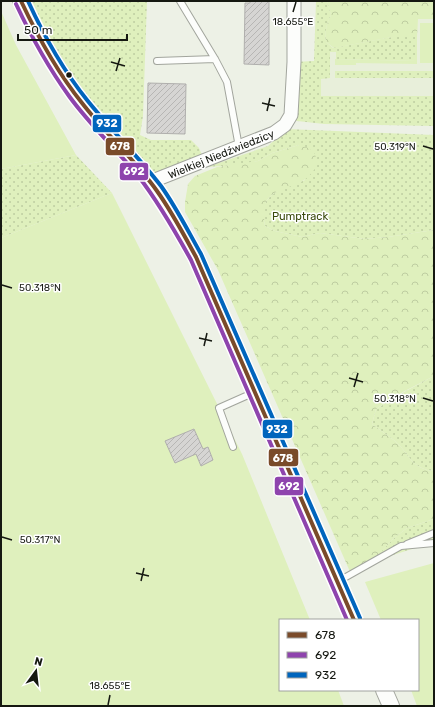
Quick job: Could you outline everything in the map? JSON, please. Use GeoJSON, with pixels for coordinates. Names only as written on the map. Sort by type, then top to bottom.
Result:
{"type":"FeatureCollection","features":[{"type":"Feature","properties":{"kind":"street"},"geometry":{"type":"LineString","coordinates":[[20,1],[46,50],[67,83],[82,104],[150,182],[173,217],[196,257],[354,619]]}},
{"type":"Feature","properties":{"kind":"street","name":"Wielkiej Niedźwiedzicy"},"geometry":{"type":"LineString","coordinates":[[150,182],[274,133],[285,125],[291,115],[294,62],[294,1]]}},
{"type":"Feature","properties":{"kind":"street"},"geometry":{"type":"LineString","coordinates":[[384,691],[391,706]]}},
{"type":"Feature","properties":{"kind":"lane"},"geometry":{"type":"LineString","coordinates":[[180,1],[227,82],[238,147]]}},
{"type":"Feature","properties":{"kind":"lane"},"geometry":{"type":"LineString","coordinates":[[157,61],[215,59]]}},
{"type":"Feature","properties":{"kind":"lane"},"geometry":{"type":"LineString","coordinates":[[233,447],[220,408],[255,392]]}},
{"type":"Feature","properties":{"kind":"lane"},"geometry":{"type":"LineString","coordinates":[[337,582],[401,546],[434,533]]}},
{"type":"Feature","properties":{"kind":"lane"},"geometry":{"type":"LineString","coordinates":[[401,546],[434,543]]}},
{"type":"Feature","properties":{"kind":"shaded area"},"geometry":{"type":"Polygon","coordinates":[[[319,1],[434,1],[434,112],[318,108],[319,1]]]}},
{"type":"Feature","properties":{"kind":"green space"},"geometry":{"type":"Polygon","coordinates":[[[21,1],[147,1],[143,116],[140,135],[151,140],[191,140],[199,148],[207,167],[150,182],[116,142],[21,1]]]}},
{"type":"Feature","properties":{"kind":"green space"},"geometry":{"type":"Polygon","coordinates":[[[316,1],[327,1],[331,15],[326,28],[326,42],[333,48],[392,37],[417,37],[417,61],[336,59],[336,52],[330,52],[330,78],[321,79],[321,96],[434,96],[434,126],[324,124],[288,120],[294,62],[314,61],[316,1]]]}},
{"type":"Feature","properties":{"kind":"green space"},"geometry":{"type":"Polygon","coordinates":[[[327,1],[434,1],[434,19],[418,19],[417,37],[392,37],[334,48],[326,42],[326,28],[331,15],[327,1]]]}},
{"type":"Feature","properties":{"kind":"green space"},"geometry":{"type":"Polygon","coordinates":[[[1,11],[16,45],[76,155],[1,169],[1,11]]]}},
{"type":"Feature","properties":{"kind":"green space"},"geometry":{"type":"Polygon","coordinates":[[[420,23],[434,23],[434,63],[420,63],[420,23]]]}},
{"type":"Feature","properties":{"kind":"green space"},"geometry":{"type":"Polygon","coordinates":[[[335,59],[417,61],[417,64],[356,63],[356,65],[335,65],[335,59]]]}},
{"type":"Feature","properties":{"kind":"green space"},"geometry":{"type":"Polygon","coordinates":[[[335,71],[434,71],[434,78],[335,78],[335,71]]]}},
{"type":"Feature","properties":{"kind":"green space","name":"Pumptrack"},"geometry":{"type":"Polygon","coordinates":[[[286,129],[434,135],[434,230],[365,239],[320,233],[302,237],[275,231],[265,226],[264,209],[268,199],[282,189],[305,180],[299,145],[272,153],[258,161],[239,165],[207,167],[268,146],[286,129]]]}},
{"type":"Feature","properties":{"kind":"green space"},"geometry":{"type":"Polygon","coordinates":[[[299,145],[313,151],[316,157],[317,166],[304,180],[273,194],[268,198],[265,205],[264,214],[265,226],[275,231],[302,237],[320,233],[365,239],[434,230],[434,376],[403,392],[376,409],[372,424],[395,441],[416,464],[426,470],[434,471],[434,519],[407,528],[394,538],[377,556],[351,574],[218,270],[185,212],[188,184],[195,176],[217,167],[258,161],[272,153],[299,145]]]}},
{"type":"Feature","properties":{"kind":"green space"},"geometry":{"type":"Polygon","coordinates":[[[76,155],[112,193],[1,238],[1,169],[76,155]]]}},
{"type":"Feature","properties":{"kind":"green space"},"geometry":{"type":"Polygon","coordinates":[[[112,193],[242,454],[310,619],[279,619],[279,691],[338,691],[344,706],[1,706],[1,238],[112,193]]]}},
{"type":"Feature","properties":{"kind":"green space"},"geometry":{"type":"Polygon","coordinates":[[[434,376],[434,471],[426,470],[416,464],[395,441],[372,424],[376,409],[434,376]]]}},
{"type":"Feature","properties":{"kind":"green space"},"geometry":{"type":"Polygon","coordinates":[[[434,519],[434,542],[371,562],[394,538],[407,528],[434,519]]]}},
{"type":"Feature","properties":{"kind":"green space"},"geometry":{"type":"Polygon","coordinates":[[[434,563],[434,706],[417,706],[411,691],[419,691],[419,619],[381,619],[365,582],[434,563]]]}},
{"type":"Feature","properties":{"kind":"building"},"geometry":{"type":"Polygon","coordinates":[[[250,1],[269,1],[269,65],[244,64],[245,3],[250,3],[250,1]]]}},
{"type":"Feature","properties":{"kind":"building"},"geometry":{"type":"Polygon","coordinates":[[[148,83],[186,84],[185,134],[147,133],[148,83]]]}},
{"type":"Feature","properties":{"kind":"building"},"geometry":{"type":"Polygon","coordinates":[[[194,429],[203,449],[208,447],[213,460],[201,466],[196,454],[175,463],[165,441],[194,429]]]}},
{"type":"Feature","properties":{"kind":"transit line","name":"678"},"geometry":{"type":"LineString","coordinates":[[21,1],[41,41],[64,79],[91,114],[157,191],[173,215],[196,257],[354,619]]}},
{"type":"Feature","properties":{"kind":"transit line","name":"932"},"geometry":{"type":"LineString","coordinates":[[28,1],[47,40],[78,89],[161,186],[201,254],[360,618]]}},
{"type":"Feature","properties":{"kind":"transit line","name":"692"},"geometry":{"type":"LineString","coordinates":[[16,4],[40,51],[61,85],[77,107],[139,177],[166,217],[191,260],[347,619]]}}]}
